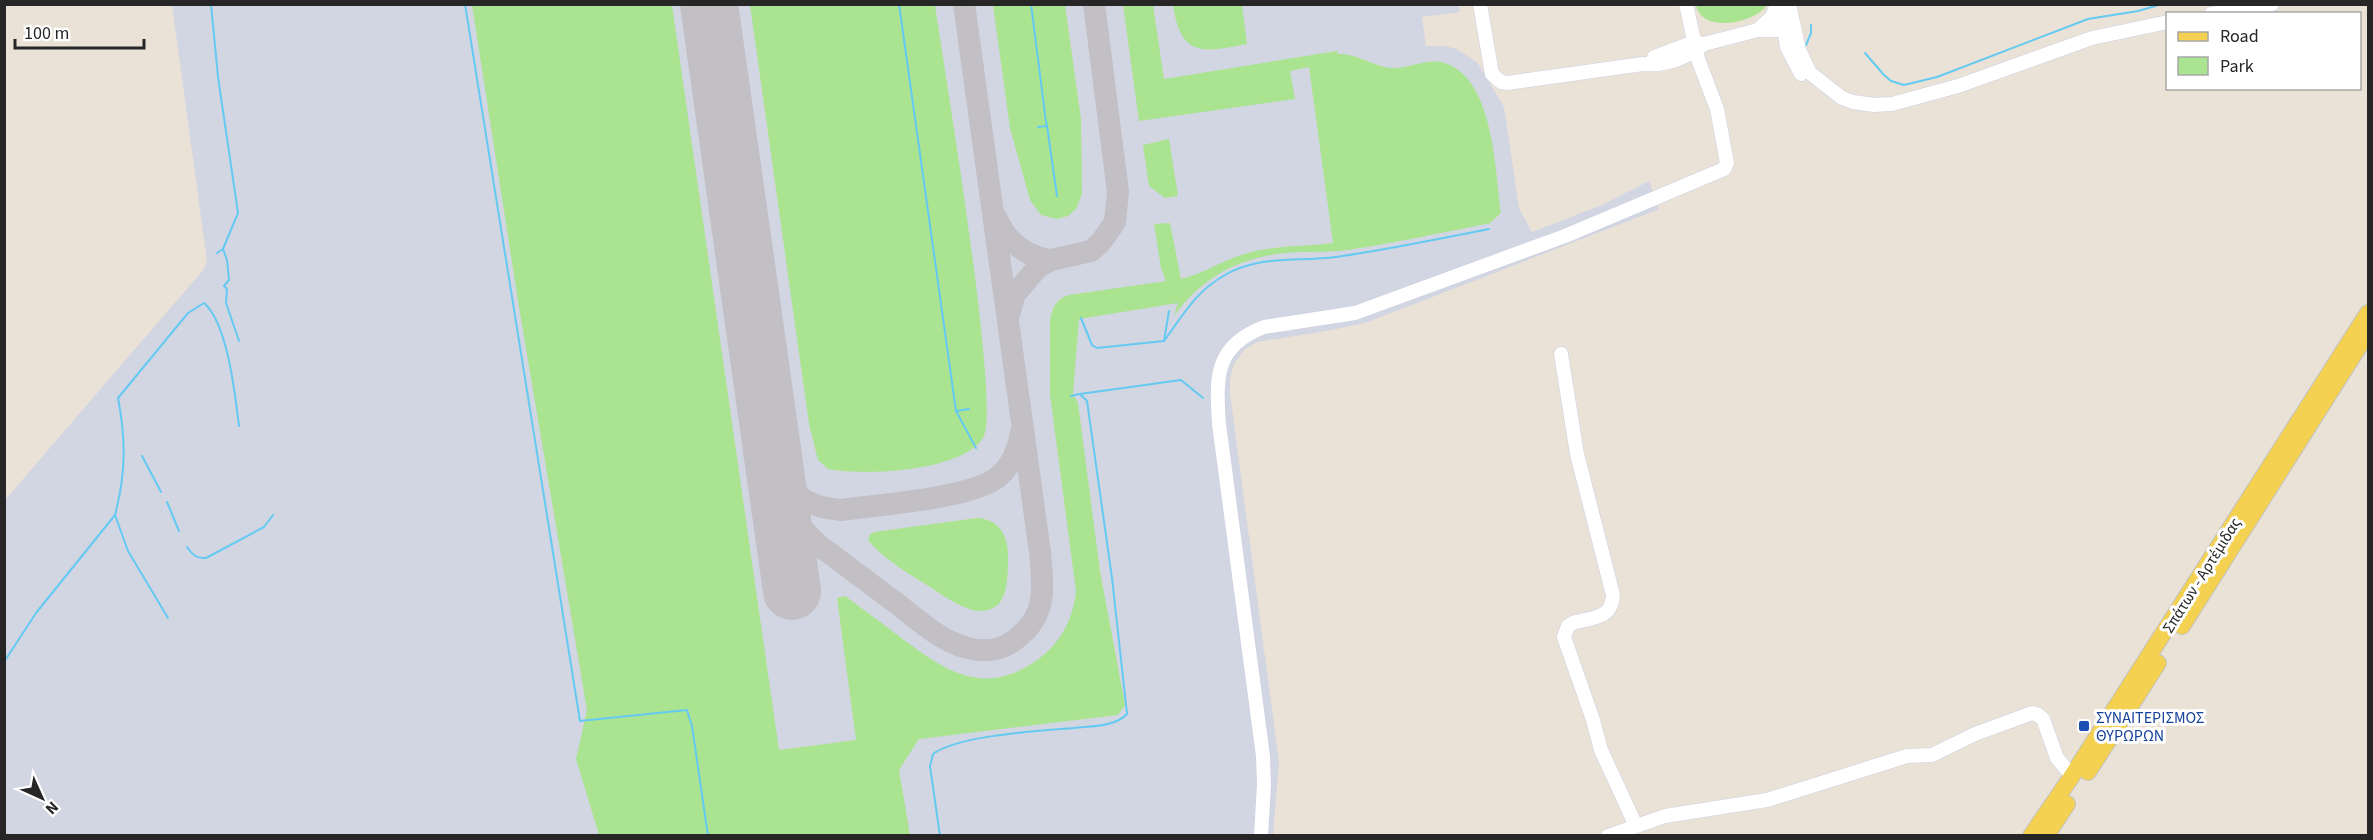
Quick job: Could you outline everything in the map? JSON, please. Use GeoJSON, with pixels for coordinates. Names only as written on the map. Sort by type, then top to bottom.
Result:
{"type":"FeatureCollection","features":[{"type":"Feature","properties":{"kind":"main road","name":"Σπάτων - Αρτέμιδας"},"geometry":{"type":"LineString","coordinates":[[2031,836],[2072,776],[2368,313]]}},
{"type":"Feature","properties":{"kind":"main road","name":"Σπάτων - Αρτέμιδας"},"geometry":{"type":"LineString","coordinates":[[2046,836],[2368,332]]}},
{"type":"Feature","properties":{"kind":"street"},"geometry":{"type":"LineString","coordinates":[[1480,4],[1492,74],[1507,83],[1661,63],[1698,46],[1758,30],[1790,35]]}},
{"type":"Feature","properties":{"kind":"street"},"geometry":{"type":"LineString","coordinates":[[1261,836],[1264,762],[1234,522],[1219,424],[1217,390],[1220,365],[1227,352],[1238,340],[1255,330],[1356,313],[1565,236],[1724,169],[1727,163],[1717,109],[1686,4]]}},
{"type":"Feature","properties":{"kind":"street"},"geometry":{"type":"LineString","coordinates":[[1758,30],[1772,17],[1778,4]]}},
{"type":"Feature","properties":{"kind":"street"},"geometry":{"type":"LineString","coordinates":[[1778,4],[1790,35]]}},
{"type":"Feature","properties":{"kind":"street"},"geometry":{"type":"LineString","coordinates":[[1789,4],[1790,35],[1796,67],[1807,81],[1831,101],[1867,113],[1895,112],[1943,95],[1958,86],[2092,38],[2166,22]]}},
{"type":"Feature","properties":{"kind":"street"},"geometry":{"type":"LineString","coordinates":[[2223,12],[2272,4]]}},
{"type":"Feature","properties":{"kind":"street"},"geometry":{"type":"LineString","coordinates":[[1729,38],[1790,35]]}},
{"type":"Feature","properties":{"kind":"street"},"geometry":{"type":"LineString","coordinates":[[1561,354],[1576,454],[1614,595],[1611,608],[1604,615],[1573,623],[1568,626],[1564,637],[1601,750],[1636,826]]}},
{"type":"Feature","properties":{"kind":"street"},"geometry":{"type":"LineString","coordinates":[[1608,836],[1679,813],[1767,800],[1907,756],[1932,754],[1975,734],[2032,713],[2038,714],[2043,719],[2057,758],[2072,776]]}},
{"type":"Feature","properties":{"kind":"shaded area"},"geometry":{"type":"Polygon","coordinates":[[[172,5],[1458,5],[1460,12],[1422,17],[1426,46],[1445,46],[1456,49],[1477,62],[1504,107],[1519,208],[1532,232],[1602,205],[1649,181],[1659,209],[1368,322],[1257,342],[1244,350],[1234,364],[1230,379],[1230,394],[1279,762],[1273,835],[5,836],[5,500],[204,269],[207,261],[172,5]]]}},
{"type":"Feature","properties":{"kind":"green space"},"geometry":{"type":"Polygon","coordinates":[[[472,5],[672,5],[779,750],[856,740],[837,598],[845,596],[920,652],[951,670],[967,676],[1000,677],[1018,671],[1045,654],[1059,639],[1072,612],[1076,591],[1050,395],[1050,320],[1058,301],[1069,295],[1166,281],[1161,268],[1154,224],[1170,223],[1181,279],[1252,252],[1333,243],[1309,67],[1290,71],[1295,99],[1139,121],[1123,5],[1153,5],[1164,79],[1337,51],[1338,54],[1352,55],[1391,68],[1435,61],[1459,70],[1472,85],[1482,104],[1489,126],[1501,213],[1490,223],[1405,240],[1340,251],[1280,254],[1245,262],[1213,277],[1186,301],[1174,316],[1178,303],[1079,319],[1073,394],[1078,403],[1100,571],[1125,705],[1118,715],[919,739],[899,770],[910,835],[599,835],[576,759],[587,710],[519,307],[472,5]]]}},
{"type":"Feature","properties":{"kind":"green space"},"geometry":{"type":"Polygon","coordinates":[[[750,5],[935,5],[959,159],[985,366],[987,413],[983,438],[972,449],[955,458],[911,469],[864,472],[828,469],[818,460],[809,424],[750,5]]]}},
{"type":"Feature","properties":{"kind":"green space"},"geometry":{"type":"Polygon","coordinates":[[[993,5],[1065,5],[1081,119],[1082,194],[1076,209],[1068,216],[1057,219],[1041,215],[1030,200],[1010,128],[993,5]]]}},
{"type":"Feature","properties":{"kind":"green space"},"geometry":{"type":"Polygon","coordinates":[[[1173,5],[1242,5],[1247,44],[1218,49],[1197,48],[1182,35],[1173,5]]]}},
{"type":"Feature","properties":{"kind":"green space"},"geometry":{"type":"Polygon","coordinates":[[[1696,5],[1765,5],[1765,8],[1758,14],[1727,23],[1707,20],[1700,14],[1696,5]]]}},
{"type":"Feature","properties":{"kind":"green space"},"geometry":{"type":"Polygon","coordinates":[[[1169,139],[1178,196],[1165,198],[1149,186],[1143,145],[1169,139]]]}},
{"type":"Feature","properties":{"kind":"green space"},"geometry":{"type":"Polygon","coordinates":[[[977,518],[994,523],[1003,534],[1008,548],[1004,595],[1001,601],[990,610],[975,610],[953,601],[895,564],[868,540],[870,534],[874,532],[977,518]]]}},
{"type":"Feature","properties":{"kind":"waterway"},"geometry":{"type":"LineString","coordinates":[[211,4],[218,77],[238,213],[223,249],[227,260],[229,280],[224,286],[227,289],[226,303],[239,341]]}},
{"type":"Feature","properties":{"kind":"waterway"},"geometry":{"type":"LineString","coordinates":[[465,4],[580,721],[687,710],[692,726],[708,836]]}},
{"type":"Feature","properties":{"kind":"waterway"},"geometry":{"type":"LineString","coordinates":[[899,4],[956,411],[976,448]]}},
{"type":"Feature","properties":{"kind":"waterway"},"geometry":{"type":"LineString","coordinates":[[1031,4],[1045,114]]}},
{"type":"Feature","properties":{"kind":"waterway"},"geometry":{"type":"LineString","coordinates":[[1865,53],[1891,81],[1904,85],[1937,77],[2088,19],[2138,11],[2162,4]]}},
{"type":"Feature","properties":{"kind":"waterway"},"geometry":{"type":"LineString","coordinates":[[1806,45],[1811,33],[1811,25]]}},
{"type":"Feature","properties":{"kind":"waterway"},"geometry":{"type":"LineString","coordinates":[[1038,127],[1047,126],[1045,116]]}},
{"type":"Feature","properties":{"kind":"waterway"},"geometry":{"type":"LineString","coordinates":[[1047,126],[1057,196]]}},
{"type":"Feature","properties":{"kind":"waterway"},"geometry":{"type":"LineString","coordinates":[[1164,341],[1198,296],[1225,275],[1251,264],[1355,254],[1489,229]]}},
{"type":"Feature","properties":{"kind":"waterway"},"geometry":{"type":"LineString","coordinates":[[217,253],[223,249]]}},
{"type":"Feature","properties":{"kind":"waterway"},"geometry":{"type":"LineString","coordinates":[[115,515],[124,456],[118,398],[188,313],[204,303],[212,313],[225,343],[239,426]]}},
{"type":"Feature","properties":{"kind":"waterway"},"geometry":{"type":"LineString","coordinates":[[1081,318],[1092,345],[1097,348],[1164,341],[1169,311]]}},
{"type":"Feature","properties":{"kind":"waterway"},"geometry":{"type":"LineString","coordinates":[[1080,394],[1181,380],[1203,398]]}},
{"type":"Feature","properties":{"kind":"waterway"},"geometry":{"type":"LineString","coordinates":[[940,836],[930,766],[933,754],[961,742],[980,738],[1102,725],[1116,721],[1127,714],[1112,578],[1087,401],[1080,394],[1071,396]]}},
{"type":"Feature","properties":{"kind":"waterway"},"geometry":{"type":"LineString","coordinates":[[956,411],[969,409]]}},
{"type":"Feature","properties":{"kind":"waterway"},"geometry":{"type":"LineString","coordinates":[[142,456],[161,492]]}},
{"type":"Feature","properties":{"kind":"waterway"},"geometry":{"type":"LineString","coordinates":[[167,502],[179,531]]}},
{"type":"Feature","properties":{"kind":"waterway"},"geometry":{"type":"LineString","coordinates":[[4,662],[36,613],[115,515],[128,551],[168,618]]}},
{"type":"Feature","properties":{"kind":"waterway"},"geometry":{"type":"LineString","coordinates":[[187,547],[195,556],[206,558],[264,527],[273,515]]}},
{"type":"Feature","properties":{"kind":"taxiway"},"geometry":{"type":"LineString","coordinates":[[774,463],[790,510],[811,538],[939,635],[968,648],[994,650],[1011,643],[1034,620],[1042,589],[1040,552],[964,4]]}},
{"type":"Feature","properties":{"kind":"taxiway"},"geometry":{"type":"LineString","coordinates":[[1009,315],[1015,294],[1038,267],[1051,260],[1091,251],[1101,242],[1115,222],[1118,192],[1094,4]]}},
{"type":"Feature","properties":{"kind":"taxiway"},"geometry":{"type":"LineString","coordinates":[[996,217],[1005,233],[1018,246],[1033,255],[1051,260]]}},
{"type":"Feature","properties":{"kind":"taxiway"},"geometry":{"type":"LineString","coordinates":[[781,477],[792,491],[806,501],[841,510],[947,495],[986,484],[998,477],[1014,457],[1021,433]]}},
{"type":"Feature","properties":{"kind":"runway"},"geometry":{"type":"LineString","coordinates":[[709,4],[792,591]]}},
{"type":"Feature","properties":{"kind":"place","name":"ΣΥΝΑΙΤΕΡΙΣΜΟΣ ΘΥΡΩΡΩΝ"},"geometry":{"type":"Point","coordinates":[2084,726]}}]}
